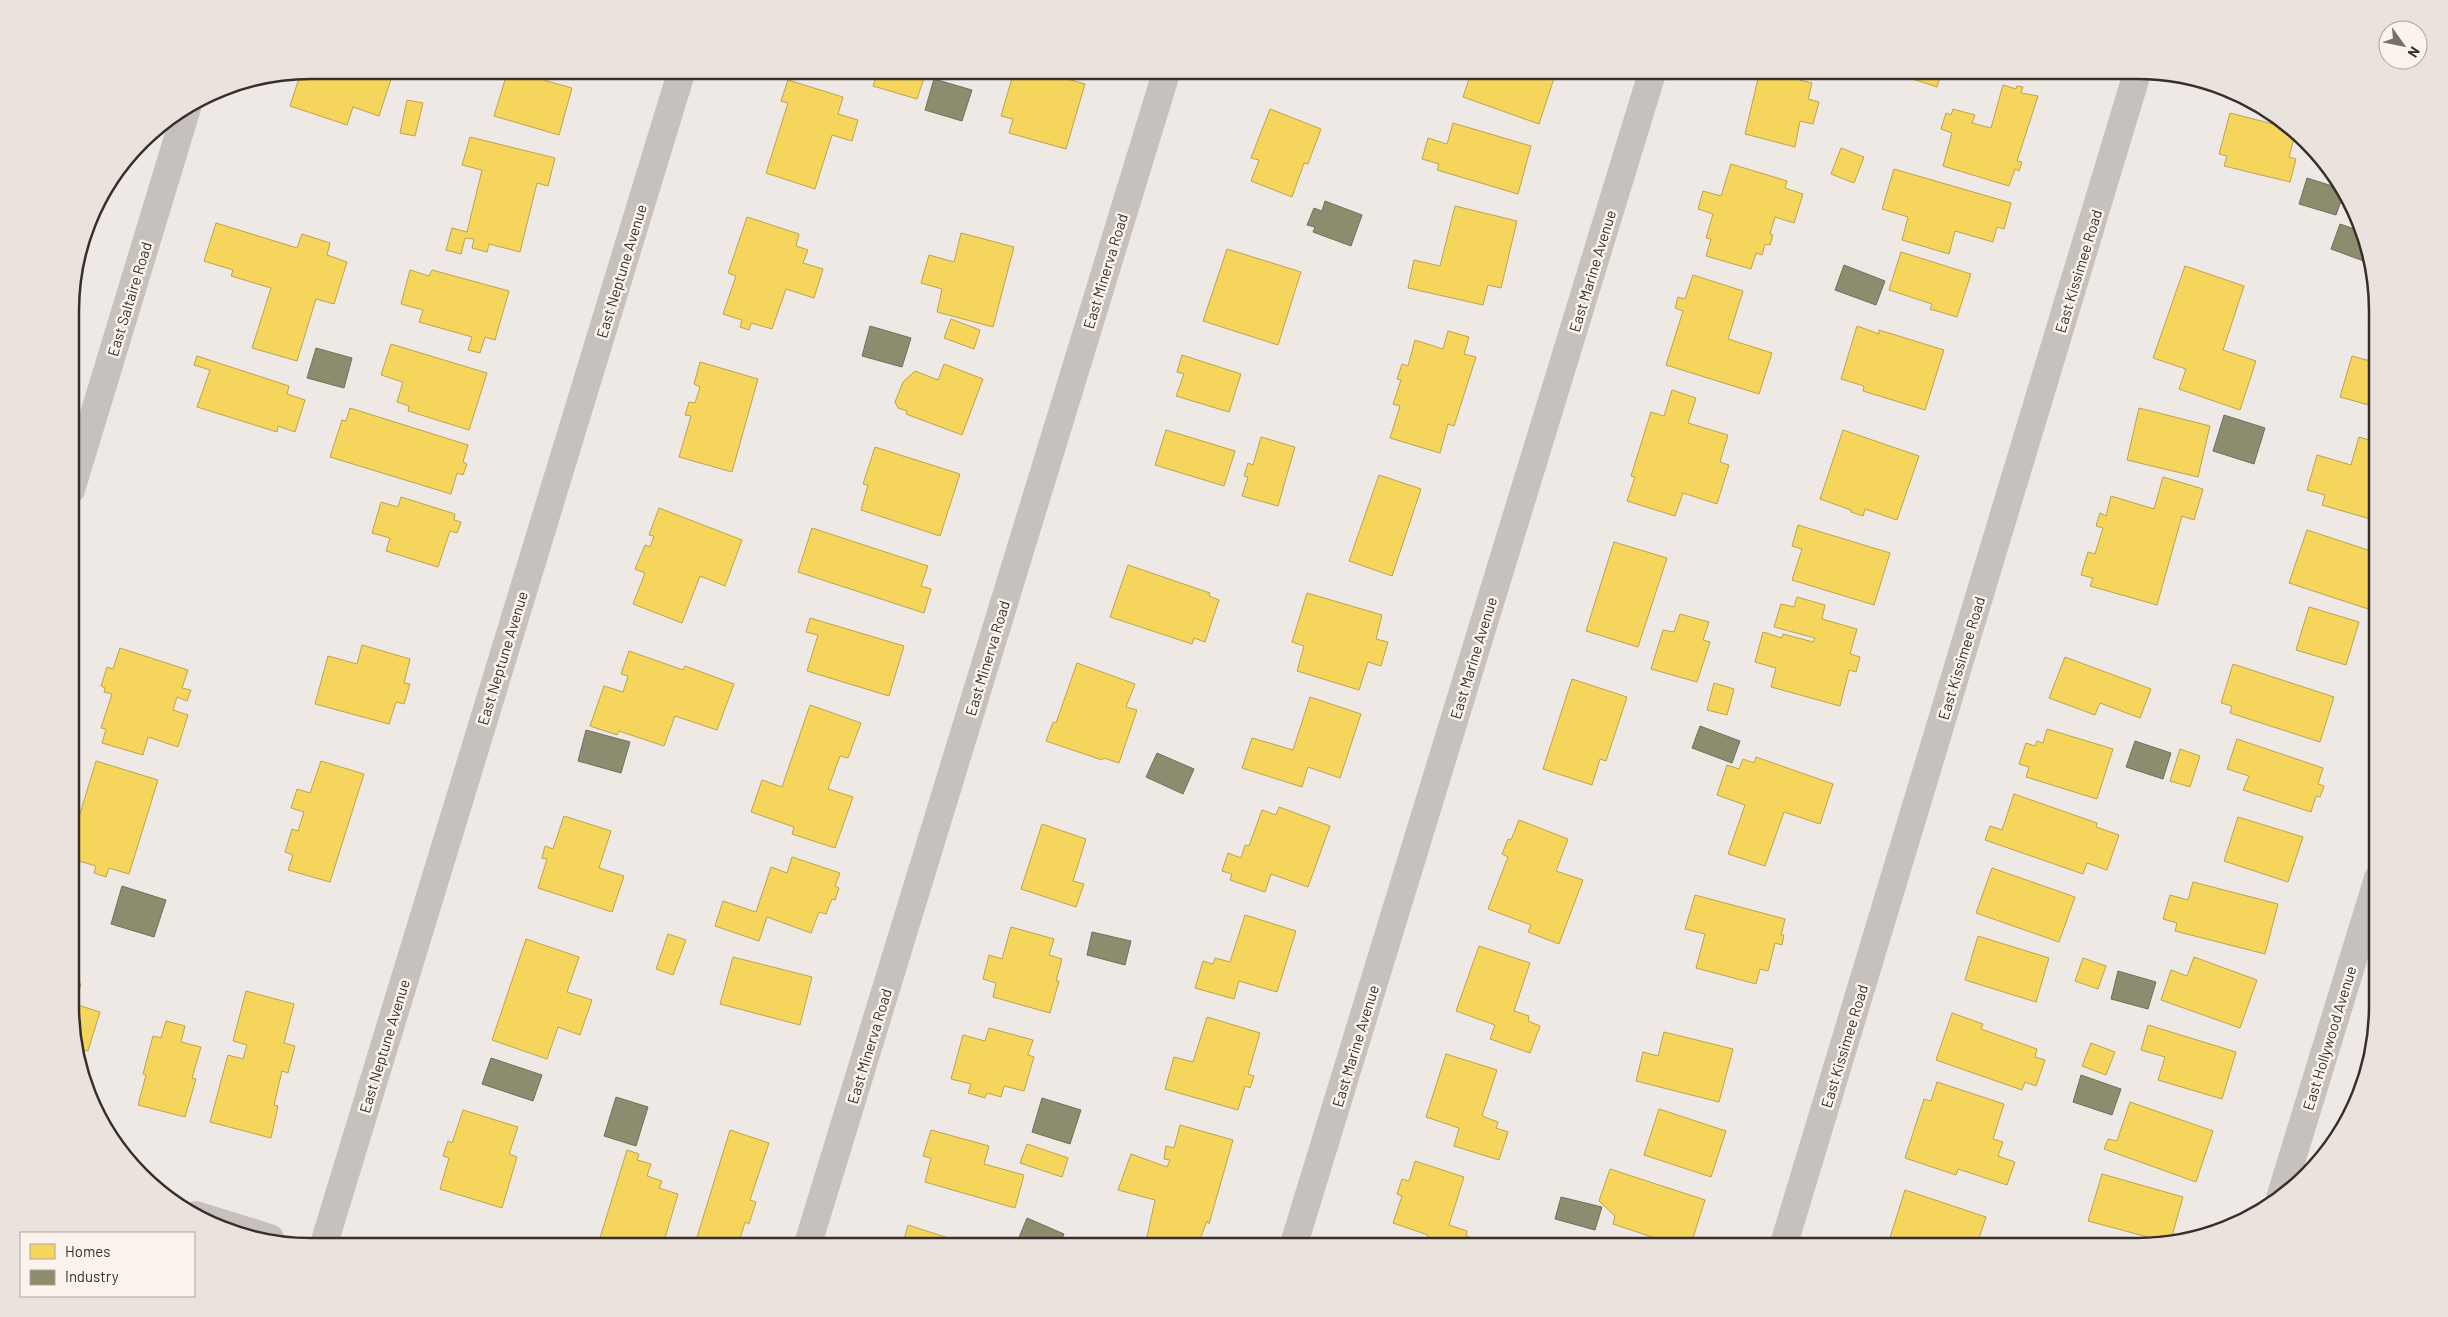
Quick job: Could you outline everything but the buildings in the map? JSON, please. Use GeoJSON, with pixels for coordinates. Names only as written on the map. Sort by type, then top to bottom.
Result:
{"type":"FeatureCollection","features":[{"type":"Feature","properties":{"kind":"street","name":"East Neptune Avenue"},"geometry":{"type":"LineString","coordinates":[[326,1238],[679,79]]}},
{"type":"Feature","properties":{"kind":"street","name":"East Minerva Road"},"geometry":{"type":"LineString","coordinates":[[811,1238],[1164,79]]}},
{"type":"Feature","properties":{"kind":"street","name":"East Marine Avenue"},"geometry":{"type":"LineString","coordinates":[[1297,1238],[1650,79]]}},
{"type":"Feature","properties":{"kind":"street","name":"East Kissimee Road"},"geometry":{"type":"LineString","coordinates":[[1787,1238],[2135,79]]}},
{"type":"Feature","properties":{"kind":"street","name":"East Saltaire Road"},"geometry":{"type":"LineString","coordinates":[[79,464],[184,117]]}},
{"type":"Feature","properties":{"kind":"street","name":"East Hollywood Avenue"},"geometry":{"type":"LineString","coordinates":[[2284,1186],[2369,907]]}}]}
